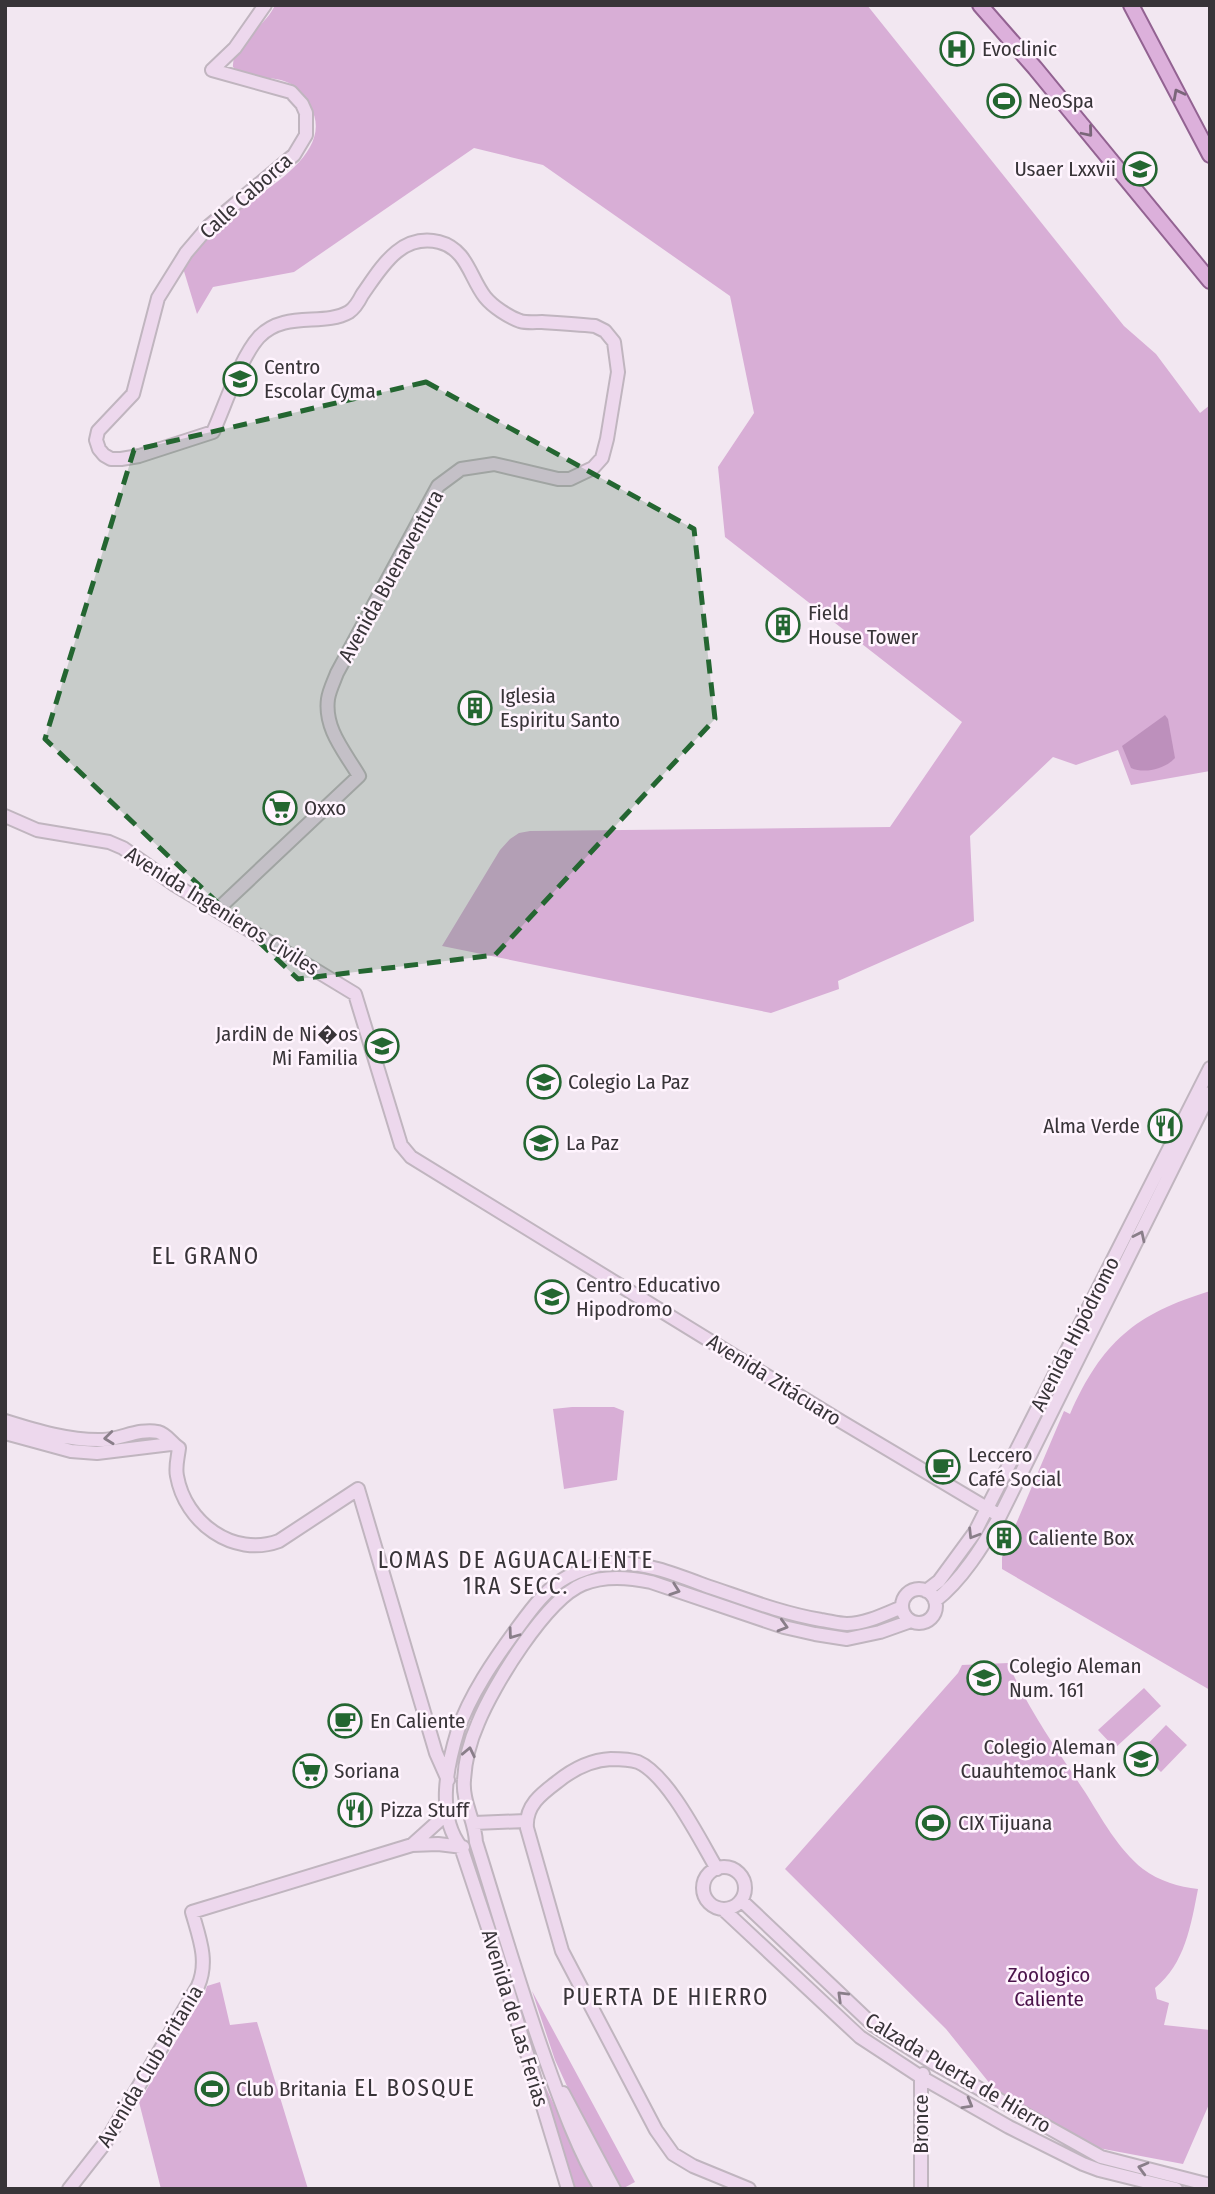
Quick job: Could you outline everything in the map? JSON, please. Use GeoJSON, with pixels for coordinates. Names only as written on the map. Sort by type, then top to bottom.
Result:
{"type":"FeatureCollection","features":[{"type":"Feature","properties":{"kind":"main road"},"geometry":{"type":"LineString","coordinates":[[980,5],[1210,281]]}},
{"type":"Feature","properties":{"kind":"main road"},"geometry":{"type":"LineString","coordinates":[[1131,5],[1210,155]]}},
{"type":"Feature","properties":{"kind":"street","name":"Calle Caborca"},"geometry":{"type":"LineString","coordinates":[[213,432],[139,456],[121,459],[104,455],[96,440],[98,430],[133,394],[158,298],[186,253],[209,226],[294,155],[306,135],[306,113],[291,92],[212,71],[235,48],[265,5]]}},
{"type":"Feature","properties":{"kind":"street","name":"Avenida Buenaventura"},"geometry":{"type":"LineString","coordinates":[[213,432],[258,338],[273,327],[283,324],[340,316],[352,310],[386,260],[412,244],[427,241],[452,247],[467,263],[484,296],[494,306],[521,321],[595,326],[605,331],[614,342],[618,372],[607,439],[602,458],[593,468],[570,479],[558,479],[494,464],[461,469],[438,486],[337,673],[328,698],[328,716],[332,732],[359,776],[217,910]]}},
{"type":"Feature","properties":{"kind":"street","name":"Avenida Ingenieros Civiles"},"geometry":{"type":"LineString","coordinates":[[5,816],[37,830],[109,842],[123,848],[175,885],[355,994]]}},
{"type":"Feature","properties":{"kind":"street","name":"Avenida Zitácuaro"},"geometry":{"type":"LineString","coordinates":[[355,994],[401,1145],[411,1157],[1000,1516]]}},
{"type":"Feature","properties":{"kind":"street","name":"Avenida Hipódromo"},"geometry":{"type":"LineString","coordinates":[[931,1596],[975,1532],[1210,1068]]}},
{"type":"Feature","properties":{"kind":"street","name":"Avenida Hipódromo"},"geometry":{"type":"LineString","coordinates":[[931,1596],[943,1595],[967,1566],[1000,1516],[1210,1093]]}},
{"type":"Feature","properties":{"kind":"street"},"geometry":{"type":"LineString","coordinates":[[5,1421],[21,1432],[71,1451],[97,1452],[175,1446],[176,1472],[190,1509],[215,1533],[243,1545],[266,1545],[279,1541],[358,1489],[436,1753],[446,1779],[464,1797]]}},
{"type":"Feature","properties":{"kind":"street"},"geometry":{"type":"LineString","coordinates":[[5,1433],[21,1432]]}},
{"type":"Feature","properties":{"kind":"street"},"geometry":{"type":"LineString","coordinates":[[446,1779],[462,1720],[502,1649],[534,1605],[547,1593],[565,1578],[592,1567],[610,1563],[657,1568],[788,1614],[848,1624],[874,1619],[902,1607]]}},
{"type":"Feature","properties":{"kind":"street"},"geometry":{"type":"LineString","coordinates":[[601,2189],[558,2100],[464,1797],[470,1745],[486,1705],[539,1623],[552,1608],[582,1584],[611,1577],[629,1577],[651,1582],[784,1627],[847,1639],[880,1632],[911,1621]]}},
{"type":"Feature","properties":{"kind":"street"},"geometry":{"type":"LineString","coordinates":[[917,1590],[931,1596],[935,1611],[929,1620],[919,1623],[911,1621],[903,1613],[903,1602],[908,1593],[917,1590]]}},
{"type":"Feature","properties":{"kind":"street"},"geometry":{"type":"LineString","coordinates":[[717,1869],[666,1785],[647,1767],[636,1761],[603,1760],[582,1765],[537,1799],[531,1806],[526,1821],[562,1951],[656,2130],[673,2154],[693,2166],[749,2189]]}},
{"type":"Feature","properties":{"kind":"street","name":"Avenida de Las Ferias"},"geometry":{"type":"LineString","coordinates":[[446,1779],[450,1829],[461,1847],[568,2189]]}},
{"type":"Feature","properties":{"kind":"street"},"geometry":{"type":"LineString","coordinates":[[448,1813],[526,1821]]}},
{"type":"Feature","properties":{"kind":"street","name":"Avenida Club Britania"},"geometry":{"type":"LineString","coordinates":[[412,1845],[448,1813]]}},
{"type":"Feature","properties":{"kind":"street","name":"Avenida Club Britania"},"geometry":{"type":"LineString","coordinates":[[69,2189],[105,2143],[198,1986],[205,1966],[192,1912],[412,1845],[461,1847],[476,1842]]}},
{"type":"Feature","properties":{"kind":"street"},"geometry":{"type":"LineString","coordinates":[[728,1868],[741,1875],[746,1888],[742,1901],[737,1906],[724,1910],[711,1905],[704,1894],[705,1880],[709,1874],[717,1869],[728,1868]]}},
{"type":"Feature","properties":{"kind":"street","name":"Calzada Puerta de Hierro"},"geometry":{"type":"LineString","coordinates":[[742,1901],[873,2025],[930,2061],[1101,2157],[1210,2185]]}},
{"type":"Feature","properties":{"kind":"street","name":"Calzada Puerta de Hierro"},"geometry":{"type":"LineString","coordinates":[[724,1910],[860,2037],[921,2077],[1009,2127],[1083,2164],[1176,2189]]}},
{"type":"Feature","properties":{"kind":"street","name":"Bronce"},"geometry":{"type":"LineString","coordinates":[[921,2189],[921,2077],[930,2061]]}},
{"type":"Feature","properties":{"kind":"street"},"geometry":{"type":"LineString","coordinates":[[547,2066],[614,2189]]}},
{"type":"Feature","properties":{"kind":"highlighted area"},"geometry":{"type":"Polygon","coordinates":[[[426,382],[694,529],[715,719],[495,955],[298,979],[45,739],[134,450],[426,382]]]}},
{"type":"Feature","properties":{"kind":"green space"},"geometry":{"type":"Polygon","coordinates":[[[275,5],[867,5],[1124,326],[1156,354],[1200,413],[1210,405],[1210,771],[1131,785],[1118,750],[1076,765],[1053,757],[970,836],[974,921],[838,981],[839,989],[771,1013],[442,946],[500,850],[519,833],[890,827],[962,722],[725,537],[718,467],[754,413],[730,296],[543,165],[474,148],[294,272],[213,287],[197,314],[183,268],[202,244],[224,223],[295,166],[307,153],[314,138],[316,122],[310,106],[298,89],[282,81],[248,75],[233,67],[234,59],[243,43],[275,5]]]}},
{"type":"Feature","properties":{"kind":"green space"},"geometry":{"type":"Polygon","coordinates":[[[1210,1291],[1210,1690],[1002,1569],[1002,1557],[1064,1411],[1070,1414],[1082,1389],[1109,1350],[1141,1321],[1184,1300],[1210,1291]]]}},
{"type":"Feature","properties":{"kind":"green space"},"geometry":{"type":"Polygon","coordinates":[[[614,1407],[624,1411],[617,1480],[564,1489],[553,1409],[614,1407]]]}},
{"type":"Feature","properties":{"kind":"green space","name":"Zoologico Caliente"},"geometry":{"type":"Polygon","coordinates":[[[1008,1663],[1044,1729],[1126,1852],[1143,1869],[1156,1877],[1176,1885],[1198,1889],[1180,1956],[1155,1988],[1157,1999],[1169,2003],[1164,2025],[1210,2030],[1210,2102],[1183,2164],[1093,2147],[995,2090],[946,2029],[785,1869],[958,1673],[962,1665],[1008,1663]]]}},
{"type":"Feature","properties":{"kind":"green space"},"geometry":{"type":"Polygon","coordinates":[[[1144,1688],[1161,1706],[1115,1748],[1098,1730],[1144,1688]]]}},
{"type":"Feature","properties":{"kind":"green space"},"geometry":{"type":"Polygon","coordinates":[[[1166,1725],[1187,1745],[1161,1772],[1140,1752],[1166,1725]]]}},
{"type":"Feature","properties":{"kind":"green space","name":"Club Britania"},"geometry":{"type":"Polygon","coordinates":[[[220,1982],[230,2025],[257,2022],[308,2189],[161,2189],[139,2102],[207,1986],[220,1982]]]}},
{"type":"Feature","properties":{"kind":"green space"},"geometry":{"type":"Polygon","coordinates":[[[532,1991],[635,2182],[622,2189],[577,2108],[555,2060],[532,1991]]]}},
{"type":"Feature","properties":{"kind":"green space"},"geometry":{"type":"Polygon","coordinates":[[[541,2077],[593,2189],[573,2189],[541,2077]]]}},
{"type":"Feature","properties":{"kind":"shaded area"},"geometry":{"type":"Polygon","coordinates":[[[1165,715],[1175,758],[1154,769],[1142,771],[1131,768],[1122,746],[1165,715]]]}},
{"type":"Feature","properties":{"kind":"place","name":"Evoclinic"},"geometry":{"type":"Point","coordinates":[957,49]}},
{"type":"Feature","properties":{"kind":"place","name":"NeoSpa"},"geometry":{"type":"Point","coordinates":[1004,101]}},
{"type":"Feature","properties":{"kind":"place","name":"Usaer Lxxvii"},"geometry":{"type":"Point","coordinates":[1140,169]}},
{"type":"Feature","properties":{"kind":"place","name":"Centro Escolar Cyma"},"geometry":{"type":"Point","coordinates":[240,379]}},
{"type":"Feature","properties":{"kind":"place","name":"Field House Tower"},"geometry":{"type":"Point","coordinates":[783,625]}},
{"type":"Feature","properties":{"kind":"place","name":"Iglesia Espiritu Santo"},"geometry":{"type":"Point","coordinates":[475,708]}},
{"type":"Feature","properties":{"kind":"place","name":"Oxxo"},"geometry":{"type":"Point","coordinates":[280,808]}},
{"type":"Feature","properties":{"kind":"place","name":"JardiN de Ni�os Mi Familia"},"geometry":{"type":"Point","coordinates":[382,1046]}},
{"type":"Feature","properties":{"kind":"place","name":"Colegio La Paz"},"geometry":{"type":"Point","coordinates":[544,1082]}},
{"type":"Feature","properties":{"kind":"place","name":"Alma Verde"},"geometry":{"type":"Point","coordinates":[1165,1126]}},
{"type":"Feature","properties":{"kind":"place","name":"La Paz"},"geometry":{"type":"Point","coordinates":[541,1143]}},
{"type":"Feature","properties":{"kind":"place","name":"Centro Educativo Hipodromo"},"geometry":{"type":"Point","coordinates":[552,1297]}},
{"type":"Feature","properties":{"kind":"place","name":"Leccero Café Social"},"geometry":{"type":"Point","coordinates":[943,1467]}},
{"type":"Feature","properties":{"kind":"place","name":"Caliente Box"},"geometry":{"type":"Point","coordinates":[1004,1538]}},
{"type":"Feature","properties":{"kind":"place","name":"Colegio Aleman Num. 161"},"geometry":{"type":"Point","coordinates":[984,1678]}},
{"type":"Feature","properties":{"kind":"place","name":"En Caliente"},"geometry":{"type":"Point","coordinates":[345,1721]}},
{"type":"Feature","properties":{"kind":"place","name":"Colegio Aleman Cuauhtemoc Hank"},"geometry":{"type":"Point","coordinates":[1141,1759]}},
{"type":"Feature","properties":{"kind":"place","name":"Soriana"},"geometry":{"type":"Point","coordinates":[310,1771]}},
{"type":"Feature","properties":{"kind":"place","name":"Pizza Stuff"},"geometry":{"type":"Point","coordinates":[355,1810]}},
{"type":"Feature","properties":{"kind":"place","name":"CIX Tijuana"},"geometry":{"type":"Point","coordinates":[933,1823]}},
{"type":"Feature","properties":{"kind":"place","name":"Club Britania"},"geometry":{"type":"Point","coordinates":[212,2089]}},
{"type":"Feature","properties":{"kind":"district","name":"EL GRANO"},"geometry":{"type":"Point","coordinates":[206,1256]}},
{"type":"Feature","properties":{"kind":"district","name":"LOMAS DE AGUACALIENTE 1RA SECC."},"geometry":{"type":"Point","coordinates":[516,1573]}},
{"type":"Feature","properties":{"kind":"district","name":"PUERTA DE HIERRO"},"geometry":{"type":"Point","coordinates":[666,1997]}},
{"type":"Feature","properties":{"kind":"district","name":"EL BOSQUE"},"geometry":{"type":"Point","coordinates":[415,2088]}}]}
